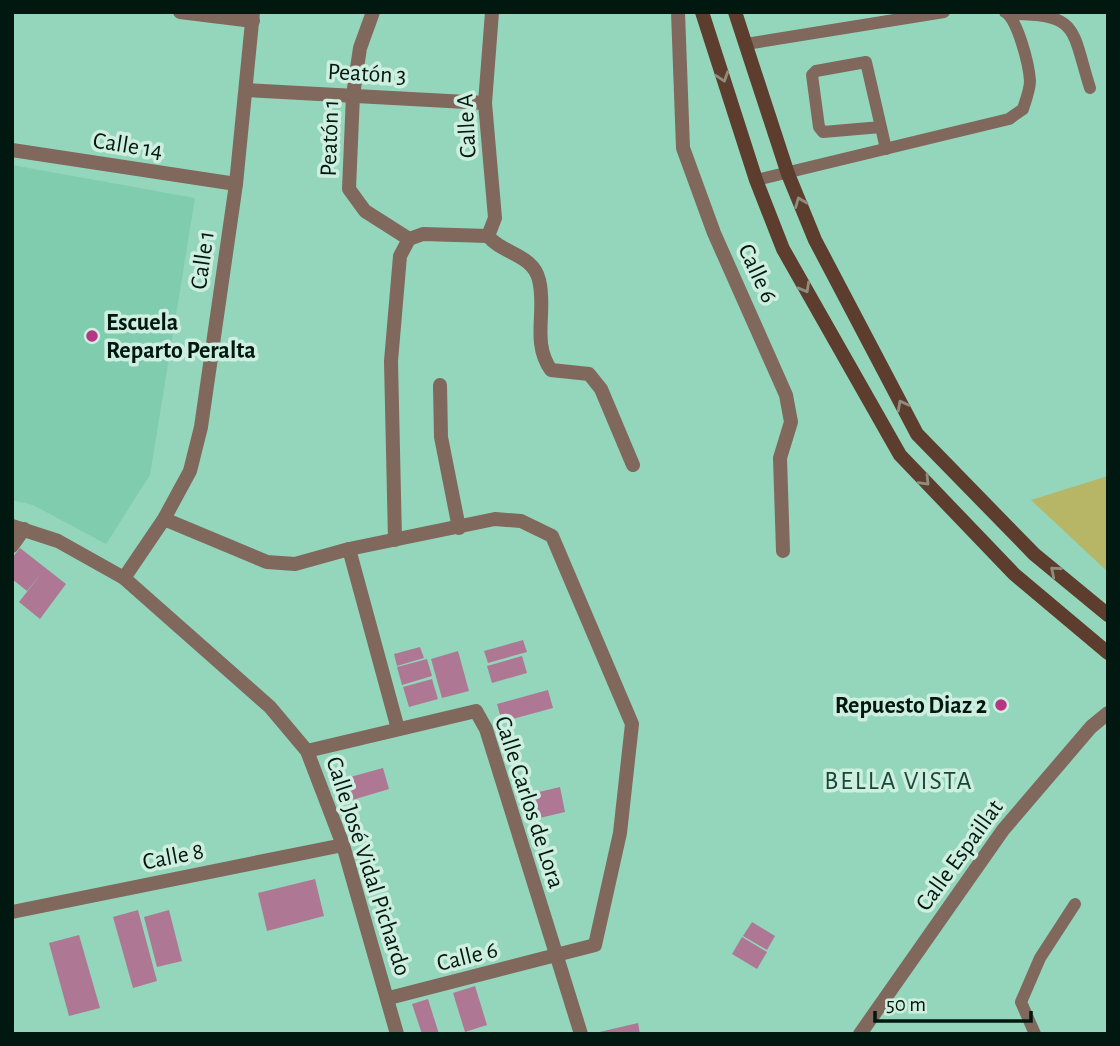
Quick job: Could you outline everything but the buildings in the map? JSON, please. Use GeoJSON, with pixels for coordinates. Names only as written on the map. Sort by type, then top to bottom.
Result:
{"type":"FeatureCollection","features":[{"type":"Feature","properties":{"kind":"main road"},"geometry":{"type":"LineString","coordinates":[[702,12],[756,180],[783,249],[900,455],[1014,574],[1108,653]]}},
{"type":"Feature","properties":{"kind":"main road"},"geometry":{"type":"LineString","coordinates":[[735,12],[789,174],[815,240],[917,434],[1034,554],[1108,615]]}},
{"type":"Feature","properties":{"kind":"street"},"geometry":{"type":"LineString","coordinates":[[180,12],[253,16]]}},
{"type":"Feature","properties":{"kind":"street","name":"Peatón 1"},"geometry":{"type":"LineString","coordinates":[[373,12],[360,48],[352,95],[349,189],[365,211],[409,239]]}},
{"type":"Feature","properties":{"kind":"street","name":"Calle A"},"geometry":{"type":"LineString","coordinates":[[488,236],[495,218],[485,103],[492,12]]}},
{"type":"Feature","properties":{"kind":"street","name":"Calle 6"},"geometry":{"type":"LineString","coordinates":[[678,12],[683,148],[714,233],[786,395],[791,422],[780,458],[783,551]]}},
{"type":"Feature","properties":{"kind":"street","name":"Calle 1"},"geometry":{"type":"LineString","coordinates":[[124,578],[164,519],[190,471],[201,426],[236,184],[253,16]]}},
{"type":"Feature","properties":{"kind":"street","name":"Peatón 3"},"geometry":{"type":"LineString","coordinates":[[246,90],[485,103]]}},
{"type":"Feature","properties":{"kind":"street","name":"Calle 14"},"geometry":{"type":"LineString","coordinates":[[12,150],[236,184]]}},
{"type":"Feature","properties":{"kind":"street"},"geometry":{"type":"LineString","coordinates":[[395,540],[391,361],[400,256],[409,239],[423,234],[488,236],[496,246],[528,260],[539,279],[541,356],[551,369],[589,374],[601,389],[633,465]]}},
{"type":"Feature","properties":{"kind":"street"},"geometry":{"type":"LineString","coordinates":[[164,519],[267,562],[295,564],[349,549],[459,528],[441,437],[440,385]]}},
{"type":"Feature","properties":{"kind":"street","name":"Calle 6"},"geometry":{"type":"LineString","coordinates":[[389,998],[595,945],[620,833],[632,724],[552,536],[521,521],[495,519],[459,528]]}},
{"type":"Feature","properties":{"kind":"street"},"geometry":{"type":"LineString","coordinates":[[12,546],[18,528]]}},
{"type":"Feature","properties":{"kind":"street","name":"Calle José Vidal Pichardo"},"geometry":{"type":"LineString","coordinates":[[18,528],[58,541],[124,578],[270,708],[306,751],[343,845],[389,998],[397,1034]]}},
{"type":"Feature","properties":{"kind":"street"},"geometry":{"type":"LineString","coordinates":[[349,549],[398,729]]}},
{"type":"Feature","properties":{"kind":"street","name":"Calle Carlos de Lora"},"geometry":{"type":"LineString","coordinates":[[306,751],[476,711],[486,729],[581,1034]]}},
{"type":"Feature","properties":{"kind":"street","name":"Calle Espaillat"},"geometry":{"type":"LineString","coordinates":[[860,1034],[1003,830],[1082,737],[1108,713]]}},
{"type":"Feature","properties":{"kind":"street","name":"Calle 8"},"geometry":{"type":"LineString","coordinates":[[12,912],[343,845]]}},
{"type":"Feature","properties":{"kind":"lane"},"geometry":{"type":"LineString","coordinates":[[746,44],[944,12]]}},
{"type":"Feature","properties":{"kind":"lane"},"geometry":{"type":"LineString","coordinates":[[756,180],[1009,119],[1023,109],[1030,82],[1020,36],[1007,13]]}},
{"type":"Feature","properties":{"kind":"lane"},"geometry":{"type":"LineString","coordinates":[[1007,13],[1043,14],[1058,18],[1070,26],[1090,88]]}},
{"type":"Feature","properties":{"kind":"lane"},"geometry":{"type":"LineString","coordinates":[[881,127],[823,132],[817,115],[812,75],[816,71],[866,62],[881,127],[886,149]]}},
{"type":"Feature","properties":{"kind":"lane"},"geometry":{"type":"LineString","coordinates":[[1035,1034],[1021,1002],[1040,958],[1075,904]]}},
{"type":"Feature","properties":{"kind":"shaded area","name":"Escuela Reparto Peralta"},"geometry":{"type":"Polygon","coordinates":[[[12,165],[195,198],[150,475],[106,544],[33,505],[12,500],[12,165]]]}},
{"type":"Feature","properties":{"kind":"shaded area"},"geometry":{"type":"Polygon","coordinates":[[[1108,476],[1108,572],[1031,500],[1108,476]]]}},
{"type":"Feature","properties":{"kind":"place","name":"Escuela Reparto Peralta"},"geometry":{"type":"Point","coordinates":[92,336]}},
{"type":"Feature","properties":{"kind":"place","name":"Repuesto Diaz 2"},"geometry":{"type":"Point","coordinates":[1001,705]}},
{"type":"Feature","properties":{"kind":"district","name":"BELLA VISTA"},"geometry":{"type":"Point","coordinates":[899,780]}}]}
